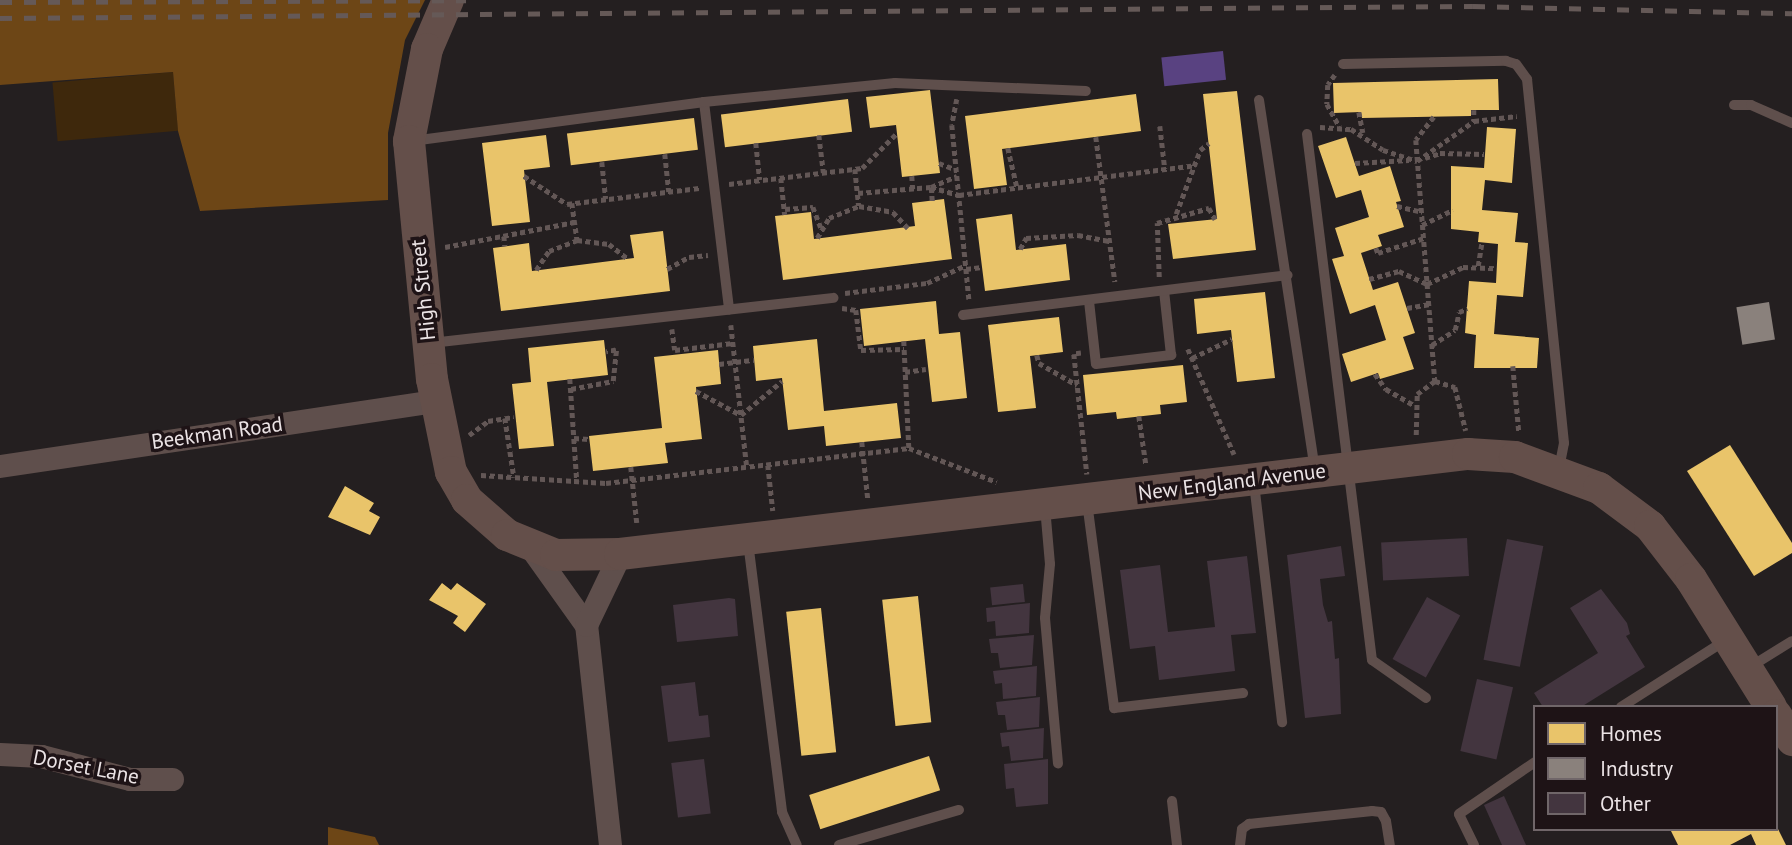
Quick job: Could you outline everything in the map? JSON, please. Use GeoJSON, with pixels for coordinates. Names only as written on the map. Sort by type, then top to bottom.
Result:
{"type":"FeatureCollection","features":[{"type":"Feature","properties":{"kind":"street","name":"High Street"},"geometry":{"type":"LineString","coordinates":[[448,0],[427,49],[409,141],[435,401],[451,472],[467,500],[486,520],[531,548],[579,556]]}},
{"type":"Feature","properties":{"kind":"street","name":"Beekman Road"},"geometry":{"type":"LineString","coordinates":[[0,466],[435,401]]}},
{"type":"Feature","properties":{"kind":"street","name":"New England Avenue"},"geometry":{"type":"LineString","coordinates":[[579,556],[620,554],[1468,454],[1516,457],[1559,469],[1599,488],[1650,527],[1673,552],[1770,705]]}},
{"type":"Feature","properties":{"kind":"street","name":"High Street"},"geometry":{"type":"LineString","coordinates":[[531,548],[586,625],[610,845]]}},
{"type":"Feature","properties":{"kind":"street"},"geometry":{"type":"LineString","coordinates":[[586,625],[620,554]]}},
{"type":"Feature","properties":{"kind":"street"},"geometry":{"type":"LineString","coordinates":[[1778,718],[1792,740]]}},
{"type":"Feature","properties":{"kind":"street","name":"Dorset Lane"},"geometry":{"type":"LineString","coordinates":[[0,754],[41,756],[130,779],[172,779]]}},
{"type":"Feature","properties":{"kind":"lane"},"geometry":{"type":"LineString","coordinates":[[1343,64],[1516,64],[1527,79],[1564,443],[1559,469]]}},
{"type":"Feature","properties":{"kind":"lane"},"geometry":{"type":"LineString","coordinates":[[409,141],[704,102],[895,83],[1086,91]]}},
{"type":"Feature","properties":{"kind":"lane"},"geometry":{"type":"LineString","coordinates":[[1259,100],[1288,275],[1316,473]]}},
{"type":"Feature","properties":{"kind":"lane"},"geometry":{"type":"LineString","coordinates":[[704,102],[729,310]]}},
{"type":"Feature","properties":{"kind":"lane"},"geometry":{"type":"LineString","coordinates":[[1734,105],[1751,105],[1792,123]]}},
{"type":"Feature","properties":{"kind":"lane"},"geometry":{"type":"LineString","coordinates":[[1307,134],[1372,660],[1426,698]]}},
{"type":"Feature","properties":{"kind":"lane"},"geometry":{"type":"LineString","coordinates":[[967,314],[1288,275]]}},
{"type":"Feature","properties":{"kind":"lane"},"geometry":{"type":"LineString","coordinates":[[1089,301],[1096,364],[1171,355],[1164,291]]}},
{"type":"Feature","properties":{"kind":"lane"},"geometry":{"type":"LineString","coordinates":[[428,344],[833,298]]}},
{"type":"Feature","properties":{"kind":"lane"},"geometry":{"type":"LineString","coordinates":[[1254,480],[1282,722]]}},
{"type":"Feature","properties":{"kind":"lane"},"geometry":{"type":"LineString","coordinates":[[1087,500],[1114,708],[1243,693]]}},
{"type":"Feature","properties":{"kind":"lane"},"geometry":{"type":"LineString","coordinates":[[1045,504],[1050,564],[1045,618],[1058,763]]}},
{"type":"Feature","properties":{"kind":"lane"},"geometry":{"type":"LineString","coordinates":[[762,537],[782,812],[797,845]]}},
{"type":"Feature","properties":{"kind":"lane"},"geometry":{"type":"LineString","coordinates":[[1624,705],[1729,638]]}},
{"type":"Feature","properties":{"kind":"lane"},"geometry":{"type":"LineString","coordinates":[[1748,668],[1792,641]]}},
{"type":"Feature","properties":{"kind":"lane"},"geometry":{"type":"LineString","coordinates":[[1474,845],[1460,814],[1533,763]]}},
{"type":"Feature","properties":{"kind":"lane"},"geometry":{"type":"LineString","coordinates":[[1172,801],[1177,845]]}},
{"type":"Feature","properties":{"kind":"lane"},"geometry":{"type":"LineString","coordinates":[[839,845],[959,810]]}},
{"type":"Feature","properties":{"kind":"lane"},"geometry":{"type":"LineString","coordinates":[[1240,845],[1242,829],[1249,824],[1372,811],[1381,812],[1386,821],[1390,845]]}},
{"type":"Feature","properties":{"kind":"path"},"geometry":{"type":"LineString","coordinates":[[1340,127],[1327,104],[1327,91],[1343,64]]}},
{"type":"Feature","properties":{"kind":"path"},"geometry":{"type":"LineString","coordinates":[[958,84],[952,125],[966,267],[967,314]]}},
{"type":"Feature","properties":{"kind":"path"},"geometry":{"type":"LineString","coordinates":[[1474,110],[1474,121]]}},
{"type":"Feature","properties":{"kind":"path"},"geometry":{"type":"LineString","coordinates":[[1359,112],[1363,134]]}},
{"type":"Feature","properties":{"kind":"path"},"geometry":{"type":"LineString","coordinates":[[1417,161],[1474,121],[1530,114]]}},
{"type":"Feature","properties":{"kind":"path"},"geometry":{"type":"LineString","coordinates":[[1433,117],[1416,140],[1436,381]]}},
{"type":"Feature","properties":{"kind":"path"},"geometry":{"type":"LineString","coordinates":[[1160,126],[1165,169]]}},
{"type":"Feature","properties":{"kind":"path"},"geometry":{"type":"LineString","coordinates":[[1307,134],[1319,127],[1340,127],[1363,134],[1383,150],[1417,161]]}},
{"type":"Feature","properties":{"kind":"path"},"geometry":{"type":"LineString","coordinates":[[819,135],[824,173]]}},
{"type":"Feature","properties":{"kind":"path"},"geometry":{"type":"LineString","coordinates":[[1096,137],[1117,297]]}},
{"type":"Feature","properties":{"kind":"path"},"geometry":{"type":"LineString","coordinates":[[756,143],[760,180]]}},
{"type":"Feature","properties":{"kind":"path"},"geometry":{"type":"LineString","coordinates":[[1176,215],[1195,165],[1209,143]]}},
{"type":"Feature","properties":{"kind":"path"},"geometry":{"type":"LineString","coordinates":[[1008,148],[1017,187]]}},
{"type":"Feature","properties":{"kind":"path"},"geometry":{"type":"LineString","coordinates":[[1355,163],[1417,161],[1440,153],[1485,154]]}},
{"type":"Feature","properties":{"kind":"path"},"geometry":{"type":"LineString","coordinates":[[664,154],[669,192]]}},
{"type":"Feature","properties":{"kind":"path"},"geometry":{"type":"LineString","coordinates":[[602,162],[606,199]]}},
{"type":"Feature","properties":{"kind":"path"},"geometry":{"type":"LineString","coordinates":[[939,163],[957,173]]}},
{"type":"Feature","properties":{"kind":"path"},"geometry":{"type":"LineString","coordinates":[[931,187],[959,195],[1195,165]]}},
{"type":"Feature","properties":{"kind":"path"},"geometry":{"type":"LineString","coordinates":[[855,169],[859,206]]}},
{"type":"Feature","properties":{"kind":"path"},"geometry":{"type":"LineString","coordinates":[[858,194],[931,187],[957,173]]}},
{"type":"Feature","properties":{"kind":"path"},"geometry":{"type":"LineString","coordinates":[[912,176],[913,189]]}},
{"type":"Feature","properties":{"kind":"path"},"geometry":{"type":"LineString","coordinates":[[781,178],[785,212],[813,207],[821,228]]}},
{"type":"Feature","properties":{"kind":"path"},"geometry":{"type":"LineString","coordinates":[[931,187],[932,201]]}},
{"type":"Feature","properties":{"kind":"path"},"geometry":{"type":"LineString","coordinates":[[572,203],[577,240]]}},
{"type":"Feature","properties":{"kind":"path"},"geometry":{"type":"LineString","coordinates":[[817,238],[821,228],[842,210],[859,206],[892,212],[908,228]]}},
{"type":"Feature","properties":{"kind":"path"},"geometry":{"type":"LineString","coordinates":[[1397,206],[1422,212]]}},
{"type":"Feature","properties":{"kind":"path"},"geometry":{"type":"LineString","coordinates":[[1164,291],[1154,231],[1163,218],[1209,208],[1215,219]]}},
{"type":"Feature","properties":{"kind":"path"},"geometry":{"type":"LineString","coordinates":[[1422,225],[1453,210]]}},
{"type":"Feature","properties":{"kind":"path"},"geometry":{"type":"LineString","coordinates":[[434,250],[575,222]]}},
{"type":"Feature","properties":{"kind":"path"},"geometry":{"type":"LineString","coordinates":[[521,223],[523,232]]}},
{"type":"Feature","properties":{"kind":"path"},"geometry":{"type":"LineString","coordinates":[[1020,249],[1026,238],[1078,235],[1110,241]]}},
{"type":"Feature","properties":{"kind":"path"},"geometry":{"type":"LineString","coordinates":[[504,236],[505,246]]}},
{"type":"Feature","properties":{"kind":"path"},"geometry":{"type":"LineString","coordinates":[[1376,248],[1378,253],[1424,238]]}},
{"type":"Feature","properties":{"kind":"path"},"geometry":{"type":"LineString","coordinates":[[536,270],[549,251],[577,240],[609,244],[628,259]]}},
{"type":"Feature","properties":{"kind":"path"},"geometry":{"type":"LineString","coordinates":[[1478,266],[1482,243]]}},
{"type":"Feature","properties":{"kind":"path"},"geometry":{"type":"LineString","coordinates":[[667,269],[689,257],[722,253]]}},
{"type":"Feature","properties":{"kind":"path"},"geometry":{"type":"LineString","coordinates":[[1427,284],[1448,272],[1478,266],[1497,268]]}},
{"type":"Feature","properties":{"kind":"path"},"geometry":{"type":"LineString","coordinates":[[833,298],[927,283],[966,267],[982,267]]}},
{"type":"Feature","properties":{"kind":"path"},"geometry":{"type":"LineString","coordinates":[[1369,279],[1399,271],[1427,284]]}},
{"type":"Feature","properties":{"kind":"path"},"geometry":{"type":"LineString","coordinates":[[833,298],[845,311],[856,310],[861,350],[904,349]]}},
{"type":"Feature","properties":{"kind":"path"},"geometry":{"type":"LineString","coordinates":[[1407,308],[1429,304]]}},
{"type":"Feature","properties":{"kind":"path"},"geometry":{"type":"LineString","coordinates":[[1432,345],[1455,330],[1459,312],[1466,309]]}},
{"type":"Feature","properties":{"kind":"path"},"geometry":{"type":"LineString","coordinates":[[729,310],[747,467]]}},
{"type":"Feature","properties":{"kind":"path"},"geometry":{"type":"LineString","coordinates":[[671,317],[675,350],[733,343]]}},
{"type":"Feature","properties":{"kind":"path"},"geometry":{"type":"LineString","coordinates":[[1192,358],[1232,339]]}},
{"type":"Feature","properties":{"kind":"path"},"geometry":{"type":"LineString","coordinates":[[904,341],[909,448]]}},
{"type":"Feature","properties":{"kind":"path"},"geometry":{"type":"LineString","coordinates":[[1170,345],[1186,343],[1234,454]]}},
{"type":"Feature","properties":{"kind":"path"},"geometry":{"type":"LineString","coordinates":[[571,389],[613,381],[616,350],[606,352]]}},
{"type":"Feature","properties":{"kind":"path"},"geometry":{"type":"LineString","coordinates":[[1087,500],[1074,354],[1094,350]]}},
{"type":"Feature","properties":{"kind":"path"},"geometry":{"type":"LineString","coordinates":[[1037,355],[1039,363],[1078,385]]}},
{"type":"Feature","properties":{"kind":"path"},"geometry":{"type":"LineString","coordinates":[[719,364],[754,360]]}},
{"type":"Feature","properties":{"kind":"path"},"geometry":{"type":"LineString","coordinates":[[1513,366],[1519,431],[1516,457]]}},
{"type":"Feature","properties":{"kind":"path"},"geometry":{"type":"LineString","coordinates":[[905,372],[926,369]]}},
{"type":"Feature","properties":{"kind":"path"},"geometry":{"type":"LineString","coordinates":[[1375,374],[1386,389],[1414,405]]}},
{"type":"Feature","properties":{"kind":"path"},"geometry":{"type":"LineString","coordinates":[[570,379],[577,482]]}},
{"type":"Feature","properties":{"kind":"path"},"geometry":{"type":"LineString","coordinates":[[741,415],[782,381]]}},
{"type":"Feature","properties":{"kind":"path"},"geometry":{"type":"LineString","coordinates":[[1419,460],[1414,405],[1423,386],[1436,381],[1455,387],[1461,398],[1468,454]]}},
{"type":"Feature","properties":{"kind":"path"},"geometry":{"type":"LineString","coordinates":[[696,391],[741,415]]}},
{"type":"Feature","properties":{"kind":"path"},"geometry":{"type":"LineString","coordinates":[[1139,416],[1146,464]]}},
{"type":"Feature","properties":{"kind":"path"},"geometry":{"type":"LineString","coordinates":[[460,440],[488,421],[514,417]]}},
{"type":"Feature","properties":{"kind":"path"},"geometry":{"type":"LineString","coordinates":[[505,418],[514,477]]}},
{"type":"Feature","properties":{"kind":"path"},"geometry":{"type":"LineString","coordinates":[[574,438],[589,439]]}},
{"type":"Feature","properties":{"kind":"path"},"geometry":{"type":"LineString","coordinates":[[862,442],[871,525]]}},
{"type":"Feature","properties":{"kind":"path"},"geometry":{"type":"LineString","coordinates":[[475,474],[577,482],[632,481],[909,448],[997,482]]}},
{"type":"Feature","properties":{"kind":"path"},"geometry":{"type":"LineString","coordinates":[[762,537],[768,465]]}},
{"type":"Feature","properties":{"kind":"path"},"geometry":{"type":"LineString","coordinates":[[631,467],[637,523]]}},
{"type":"Feature","properties":{"kind":"shaded area"},"geometry":{"type":"Polygon","coordinates":[[[0,0],[425,0],[405,40],[388,133],[388,200],[200,211],[178,131],[173,72],[0,85],[0,0]]]}},
{"type":"Feature","properties":{"kind":"shaded area"},"geometry":{"type":"Polygon","coordinates":[[[1223,51],[1226,80],[1164,86],[1161,57],[1223,51]]]}},
{"type":"Feature","properties":{"kind":"shaded area"},"geometry":{"type":"Polygon","coordinates":[[[173,72],[178,131],[58,141],[52,83],[173,72]]]}},
{"type":"Feature","properties":{"kind":"shaded area"},"geometry":{"type":"Polygon","coordinates":[[[328,827],[375,837],[379,845],[328,845],[328,827]]]}},
{"type":"Feature","properties":{"kind":"building: Homes"},"geometry":{"type":"Polygon","coordinates":[[[1498,79],[1499,110],[1471,110],[1471,116],[1362,118],[1361,112],[1334,113],[1333,83],[1498,79]]]}},
{"type":"Feature","properties":{"kind":"building: Homes"},"geometry":{"type":"Polygon","coordinates":[[[930,90],[940,173],[902,177],[896,125],[870,128],[866,97],[930,90]]]}},
{"type":"Feature","properties":{"kind":"building: Homes"},"geometry":{"type":"Polygon","coordinates":[[[1237,91],[1256,250],[1173,259],[1168,224],[1217,219],[1203,94],[1237,91]]]}},
{"type":"Feature","properties":{"kind":"building: Homes"},"geometry":{"type":"Polygon","coordinates":[[[1136,94],[1141,131],[1002,149],[1007,185],[974,189],[965,116],[1136,94]]]}},
{"type":"Feature","properties":{"kind":"building: Homes"},"geometry":{"type":"Polygon","coordinates":[[[848,99],[852,132],[725,147],[721,115],[848,99]]]}},
{"type":"Feature","properties":{"kind":"building: Homes"},"geometry":{"type":"Polygon","coordinates":[[[694,118],[698,150],[571,165],[567,134],[694,118]]]}},
{"type":"Feature","properties":{"kind":"building: Homes"},"geometry":{"type":"Polygon","coordinates":[[[1487,127],[1516,129],[1512,183],[1485,180],[1482,210],[1518,213],[1515,242],[1528,243],[1523,297],[1497,295],[1494,334],[1539,338],[1537,368],[1474,368],[1476,335],[1465,333],[1469,281],[1496,283],[1498,244],[1478,242],[1479,232],[1451,229],[1451,166],[1484,168],[1487,127]]]}},
{"type":"Feature","properties":{"kind":"building: Homes"},"geometry":{"type":"Polygon","coordinates":[[[546,135],[550,167],[524,170],[530,222],[492,226],[482,143],[546,135]]]}},
{"type":"Feature","properties":{"kind":"building: Homes"},"geometry":{"type":"Polygon","coordinates":[[[1346,137],[1359,176],[1390,166],[1401,201],[1396,202],[1404,227],[1378,235],[1382,246],[1361,253],[1373,290],[1398,282],[1415,333],[1403,337],[1414,369],[1380,379],[1378,373],[1351,382],[1342,354],[1386,340],[1375,305],[1350,314],[1332,259],[1344,256],[1335,228],[1369,217],[1361,190],[1336,198],[1318,146],[1346,137]]]}},
{"type":"Feature","properties":{"kind":"building: Homes"},"geometry":{"type":"Polygon","coordinates":[[[944,199],[952,259],[783,280],[775,216],[811,212],[814,239],[915,226],[912,203],[944,199]]]}},
{"type":"Feature","properties":{"kind":"building: Homes"},"geometry":{"type":"Polygon","coordinates":[[[1012,214],[1016,250],[1066,244],[1070,280],[985,291],[976,219],[1012,214]]]}},
{"type":"Feature","properties":{"kind":"building: Homes"},"geometry":{"type":"Polygon","coordinates":[[[663,231],[670,291],[501,311],[493,248],[529,243],[532,271],[634,258],[630,235],[663,231]]]}},
{"type":"Feature","properties":{"kind":"building: Homes"},"geometry":{"type":"Polygon","coordinates":[[[1265,292],[1275,378],[1237,382],[1231,330],[1197,334],[1194,299],[1265,292]]]}},
{"type":"Feature","properties":{"kind":"building: Homes"},"geometry":{"type":"Polygon","coordinates":[[[936,301],[939,334],[960,332],[967,398],[932,402],[925,339],[864,346],[860,309],[936,301]]]}},
{"type":"Feature","properties":{"kind":"building: Homes"},"geometry":{"type":"Polygon","coordinates":[[[1059,317],[1063,352],[1030,356],[1036,408],[998,412],[988,325],[1059,317]]]}},
{"type":"Feature","properties":{"kind":"building: Homes"},"geometry":{"type":"Polygon","coordinates":[[[817,339],[824,411],[897,403],[901,438],[826,446],[824,426],[788,430],[782,378],[756,381],[753,346],[817,339]]]}},
{"type":"Feature","properties":{"kind":"building: Homes"},"geometry":{"type":"Polygon","coordinates":[[[604,340],[608,375],[547,382],[554,446],[519,449],[512,384],[531,382],[528,348],[604,340]]]}},
{"type":"Feature","properties":{"kind":"building: Homes"},"geometry":{"type":"Polygon","coordinates":[[[718,350],[721,384],[696,387],[702,439],[665,443],[668,463],[593,471],[589,436],[662,428],[654,357],[718,350]]]}},
{"type":"Feature","properties":{"kind":"building: Homes"},"geometry":{"type":"Polygon","coordinates":[[[1183,365],[1187,402],[1160,405],[1161,414],[1117,419],[1116,412],[1087,415],[1083,375],[1183,365]]]}},
{"type":"Feature","properties":{"kind":"building: Homes"},"geometry":{"type":"Polygon","coordinates":[[[1730,445],[1792,543],[1792,553],[1754,576],[1687,471],[1730,445]]]}},
{"type":"Feature","properties":{"kind":"building: Homes"},"geometry":{"type":"Polygon","coordinates":[[[345,486],[374,503],[369,511],[380,517],[370,535],[328,517],[345,486]]]}},
{"type":"Feature","properties":{"kind":"building: Homes"},"geometry":{"type":"Polygon","coordinates":[[[442,583],[451,590],[457,583],[486,604],[465,632],[453,623],[458,616],[429,600],[442,583]]]}},
{"type":"Feature","properties":{"kind":"building: Homes"},"geometry":{"type":"Polygon","coordinates":[[[918,596],[931,722],[895,726],[882,600],[918,596]]]}},
{"type":"Feature","properties":{"kind":"building: Homes"},"geometry":{"type":"Polygon","coordinates":[[[821,608],[836,752],[801,756],[786,612],[821,608]]]}},
{"type":"Feature","properties":{"kind":"building: Homes"},"geometry":{"type":"Polygon","coordinates":[[[929,756],[940,790],[820,829],[809,795],[929,756]]]}},
{"type":"Feature","properties":{"kind":"building: Homes"},"geometry":{"type":"Polygon","coordinates":[[[1778,829],[1786,845],[1756,845],[1751,834],[1730,845],[1678,845],[1671,831],[1778,829]]]}},
{"type":"Feature","properties":{"kind":"building: Industry"},"geometry":{"type":"Polygon","coordinates":[[[1769,302],[1775,340],[1742,345],[1736,307],[1769,302]]]}},
{"type":"Feature","properties":{"kind":"building: Other"},"geometry":{"type":"Polygon","coordinates":[[[1467,538],[1469,576],[1383,580],[1381,543],[1467,538]]]}},
{"type":"Feature","properties":{"kind":"building: Other"},"geometry":{"type":"Polygon","coordinates":[[[1507,539],[1543,546],[1520,667],[1484,660],[1507,539]]]}},
{"type":"Feature","properties":{"kind":"building: Other"},"geometry":{"type":"Polygon","coordinates":[[[1341,546],[1345,576],[1320,579],[1323,605],[1328,622],[1332,621],[1335,659],[1339,658],[1341,714],[1305,718],[1287,555],[1341,546]]]}},
{"type":"Feature","properties":{"kind":"building: Other"},"geometry":{"type":"Polygon","coordinates":[[[1247,556],[1256,633],[1231,635],[1235,671],[1159,680],[1155,646],[1130,649],[1120,570],[1160,565],[1168,632],[1215,627],[1207,561],[1247,556]]]}},
{"type":"Feature","properties":{"kind":"building: Other"},"geometry":{"type":"Polygon","coordinates":[[[1023,584],[1025,602],[992,605],[990,587],[1023,584]]]}},
{"type":"Feature","properties":{"kind":"building: Other"},"geometry":{"type":"Polygon","coordinates":[[[1601,589],[1627,623],[1630,634],[1626,636],[1645,667],[1584,705],[1542,705],[1534,693],[1598,653],[1570,608],[1601,589]]]}},
{"type":"Feature","properties":{"kind":"building: Other"},"geometry":{"type":"Polygon","coordinates":[[[1427,597],[1460,615],[1426,678],[1393,659],[1427,597]]]}},
{"type":"Feature","properties":{"kind":"building: Other"},"geometry":{"type":"Polygon","coordinates":[[[735,599],[738,636],[677,642],[673,605],[735,599]]]}},
{"type":"Feature","properties":{"kind":"building: Other"},"geometry":{"type":"Polygon","coordinates":[[[1030,603],[1029,633],[996,636],[995,621],[987,622],[986,608],[1030,603]]]}},
{"type":"Feature","properties":{"kind":"building: Other"},"geometry":{"type":"Polygon","coordinates":[[[1034,635],[1032,665],[1000,668],[998,653],[991,653],[989,639],[1034,635]]]}},
{"type":"Feature","properties":{"kind":"building: Other"},"geometry":{"type":"Polygon","coordinates":[[[1037,666],[1036,696],[1003,699],[1002,683],[995,684],[993,671],[1037,666]]]}},
{"type":"Feature","properties":{"kind":"building: Other"},"geometry":{"type":"Polygon","coordinates":[[[1477,679],[1513,687],[1496,759],[1460,751],[1477,679]]]}},
{"type":"Feature","properties":{"kind":"building: Other"},"geometry":{"type":"Polygon","coordinates":[[[695,682],[699,716],[708,715],[710,737],[668,742],[661,686],[695,682]]]}},
{"type":"Feature","properties":{"kind":"building: Other"},"geometry":{"type":"Polygon","coordinates":[[[1040,697],[1039,727],[1007,730],[1005,715],[998,715],[996,702],[1040,697]]]}},
{"type":"Feature","properties":{"kind":"building: Other"},"geometry":{"type":"Polygon","coordinates":[[[1044,728],[1043,758],[1011,761],[1009,746],[1002,747],[1000,733],[1044,728]]]}},
{"type":"Feature","properties":{"kind":"building: Other"},"geometry":{"type":"Polygon","coordinates":[[[704,759],[711,814],[678,818],[671,763],[704,759]]]}},
{"type":"Feature","properties":{"kind":"building: Other"},"geometry":{"type":"Polygon","coordinates":[[[1048,759],[1048,804],[1016,807],[1014,788],[1006,789],[1004,764],[1048,759]]]}},
{"type":"Feature","properties":{"kind":"building: Other"},"geometry":{"type":"Polygon","coordinates":[[[1504,796],[1526,845],[1502,845],[1484,805],[1504,796]]]}},
{"type":"Feature","properties":{"kind":"railway"},"geometry":{"type":"LineString","coordinates":[[0,2],[466,0]]}},
{"type":"Feature","properties":{"kind":"railway"},"geometry":{"type":"LineString","coordinates":[[0,18],[1473,6],[1792,13]]}}]}
